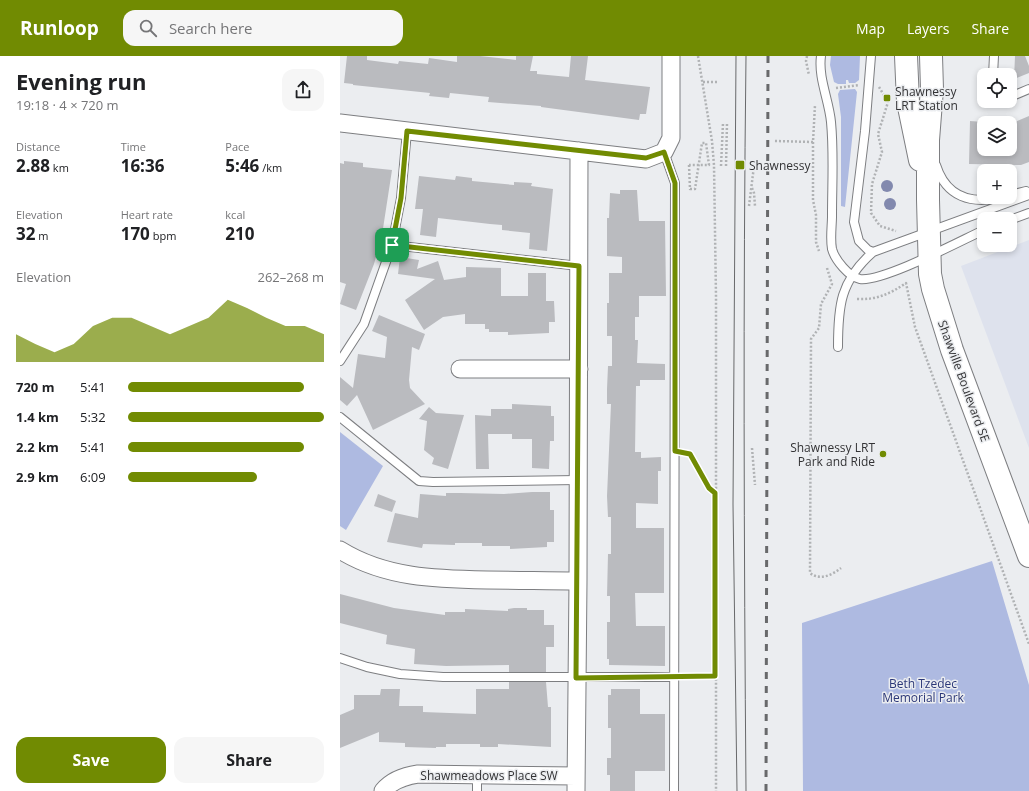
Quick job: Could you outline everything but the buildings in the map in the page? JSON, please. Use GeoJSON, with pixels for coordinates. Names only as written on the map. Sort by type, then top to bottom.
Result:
{"type":"FeatureCollection","features":[{"type":"Feature","properties":{"kind":"street"},"geometry":{"type":"LineString","coordinates":[[340,123],[646,158],[664,152],[671,138],[670,56]]}},
{"type":"Feature","properties":{"kind":"street","name":"Shawville Boulevard SE"},"geometry":{"type":"LineString","coordinates":[[906,56],[908,102],[928,200]]}},
{"type":"Feature","properties":{"kind":"street","name":"Shawville Boulevard SE"},"geometry":{"type":"LineString","coordinates":[[931,56],[932,89],[928,140],[930,274],[943,325],[1029,556]]}},
{"type":"Feature","properties":{"kind":"street"},"geometry":{"type":"LineString","coordinates":[[576,783],[579,151]]}},
{"type":"Feature","properties":{"kind":"street"},"geometry":{"type":"LineString","coordinates":[[460,369],[579,369]]}},
{"type":"Feature","properties":{"kind":"street"},"geometry":{"type":"LineString","coordinates":[[340,550],[374,566],[410,576],[445,579],[578,581]]}},
{"type":"Feature","properties":{"kind":"street","name":"Shawmeadows Place SW"},"geometry":{"type":"LineString","coordinates":[[383,791],[388,784],[411,775],[477,783],[576,783]]}},
{"type":"Feature","properties":{"kind":"lane"},"geometry":{"type":"LineString","coordinates":[[821,56],[822,80],[830,109],[832,136],[832,248],[839,261],[851,275],[859,279],[869,278],[901,268],[977,233]]}},
{"type":"Feature","properties":{"kind":"lane"},"geometry":{"type":"LineString","coordinates":[[871,56],[865,131],[854,222],[859,241],[868,250],[873,252]]}},
{"type":"Feature","properties":{"kind":"lane"},"geometry":{"type":"LineString","coordinates":[[993,68],[994,56]]}},
{"type":"Feature","properties":{"kind":"lane"},"geometry":{"type":"LineString","coordinates":[[1017,94],[1029,89]]}},
{"type":"Feature","properties":{"kind":"lane"},"geometry":{"type":"LineString","coordinates":[[340,361],[364,324],[392,245],[401,198],[407,131]]}},
{"type":"Feature","properties":{"kind":"lane"},"geometry":{"type":"LineString","coordinates":[[928,140],[940,178],[947,188],[963,196],[977,200]]}},
{"type":"Feature","properties":{"kind":"lane"},"geometry":{"type":"LineString","coordinates":[[664,152],[675,183],[674,791]]}},
{"type":"Feature","properties":{"kind":"lane"},"geometry":{"type":"LineString","coordinates":[[1017,193],[1029,190]]}},
{"type":"Feature","properties":{"kind":"lane"},"geometry":{"type":"LineString","coordinates":[[838,347],[840,305],[851,275],[873,252],[929,233],[1029,195]]}},
{"type":"Feature","properties":{"kind":"lane"},"geometry":{"type":"LineString","coordinates":[[1017,217],[1029,213]]}},
{"type":"Feature","properties":{"kind":"lane"},"geometry":{"type":"LineString","coordinates":[[392,245],[579,266]]}},
{"type":"Feature","properties":{"kind":"lane"},"geometry":{"type":"LineString","coordinates":[[340,417],[419,481],[578,480]]}},
{"type":"Feature","properties":{"kind":"lane"},"geometry":{"type":"LineString","coordinates":[[340,658],[367,667],[400,674],[443,677],[674,677]]}},
{"type":"Feature","properties":{"kind":"path"},"geometry":{"type":"LineString","coordinates":[[698,56],[703,82],[714,166],[715,676],[717,713],[716,791]]}},
{"type":"Feature","properties":{"kind":"path"},"geometry":{"type":"LineString","coordinates":[[703,82],[719,82]]}},
{"type":"Feature","properties":{"kind":"path"},"geometry":{"type":"LineString","coordinates":[[835,88],[860,85]]}},
{"type":"Feature","properties":{"kind":"path"},"geometry":{"type":"LineString","coordinates":[[879,87],[884,93],[888,102],[878,134],[882,152],[872,184],[871,213],[880,226],[896,231]]}},
{"type":"Feature","properties":{"kind":"path"},"geometry":{"type":"LineString","coordinates":[[815,102],[813,200],[816,242],[820,254]]}},
{"type":"Feature","properties":{"kind":"path"},"geometry":{"type":"LineString","coordinates":[[721,166],[723,123]]}},
{"type":"Feature","properties":{"kind":"path"},"geometry":{"type":"LineString","coordinates":[[726,166],[727,123]]}},
{"type":"Feature","properties":{"kind":"path"},"geometry":{"type":"LineString","coordinates":[[775,141],[813,142]]}},
{"type":"Feature","properties":{"kind":"path"},"geometry":{"type":"LineString","coordinates":[[699,165],[689,166],[690,189],[695,189],[699,165],[702,143],[706,143],[709,165],[699,165]]}},
{"type":"Feature","properties":{"kind":"path"},"geometry":{"type":"LineString","coordinates":[[749,206],[754,166]]}},
{"type":"Feature","properties":{"kind":"path"},"geometry":{"type":"LineString","coordinates":[[752,188],[755,206]]}},
{"type":"Feature","properties":{"kind":"path"},"geometry":{"type":"LineString","coordinates":[[825,265],[832,284],[821,304],[819,328],[811,339],[810,573],[814,576],[830,576],[841,568]]}},
{"type":"Feature","properties":{"kind":"path"},"geometry":{"type":"LineString","coordinates":[[857,299],[871,300],[893,292],[906,283],[914,328],[1029,644]]}},
{"type":"Feature","properties":{"kind":"path"},"geometry":{"type":"LineString","coordinates":[[752,448],[755,485]]}},
{"type":"Feature","properties":{"kind":"path"},"geometry":{"type":"LineString","coordinates":[[675,451],[690,454],[709,488],[715,493]]}},
{"type":"Feature","properties":{"kind":"path"},"geometry":{"type":"LineString","coordinates":[[674,677],[715,676]]}},
{"type":"Feature","properties":{"kind":"shaded area"},"geometry":{"type":"Polygon","coordinates":[[[1029,240],[1029,448],[961,266],[998,252],[1017,252],[1017,245],[1029,240]]]}},
{"type":"Feature","properties":{"kind":"green space"},"geometry":{"type":"Polygon","coordinates":[[[831,56],[860,56],[859,80],[855,83],[849,83],[848,80],[846,80],[846,84],[838,84],[834,82],[830,65],[831,56]]]}},
{"type":"Feature","properties":{"kind":"green space"},"geometry":{"type":"Polygon","coordinates":[[[855,89],[857,92],[845,207],[841,206],[841,117],[838,94],[840,90],[855,89]]]}},
{"type":"Feature","properties":{"kind":"green space"},"geometry":{"type":"Polygon","coordinates":[[[340,432],[383,466],[346,530],[340,526],[340,432]]]}},
{"type":"Feature","properties":{"kind":"green space","name":"Beth Tzedec Memorial Park"},"geometry":{"type":"Polygon","coordinates":[[[992,561],[1029,685],[1029,791],[803,791],[802,623],[992,561]]]}},
{"type":"Feature","properties":{"kind":"tram line"},"geometry":{"type":"LineString","coordinates":[[736,56],[733,504],[737,791]]}},
{"type":"Feature","properties":{"kind":"tram line"},"geometry":{"type":"LineString","coordinates":[[746,56],[744,240],[746,791]]}},
{"type":"Feature","properties":{"kind":"railway"},"geometry":{"type":"LineString","coordinates":[[766,791],[768,56]]}},
{"type":"Feature","properties":{"kind":"place","name":"Shawnessy LRT Station"},"geometry":{"type":"Point","coordinates":[887,98]}},
{"type":"Feature","properties":{"kind":"place","name":"Shawnessy"},"geometry":{"type":"Point","coordinates":[740,165]}},
{"type":"Feature","properties":{"kind":"place","name":"Shawnessy LRT Park and Ride"},"geometry":{"type":"Point","coordinates":[883,454]}},
{"type":"Feature","properties":{"kind":"route"},"geometry":{"type":"LineString","coordinates":[[407,131],[646,158],[664,152],[675,183],[675,451],[690,454],[709,488],[715,493],[715,676],[576,678],[578,581],[579,266],[392,245],[401,198],[407,131]]}}]}
